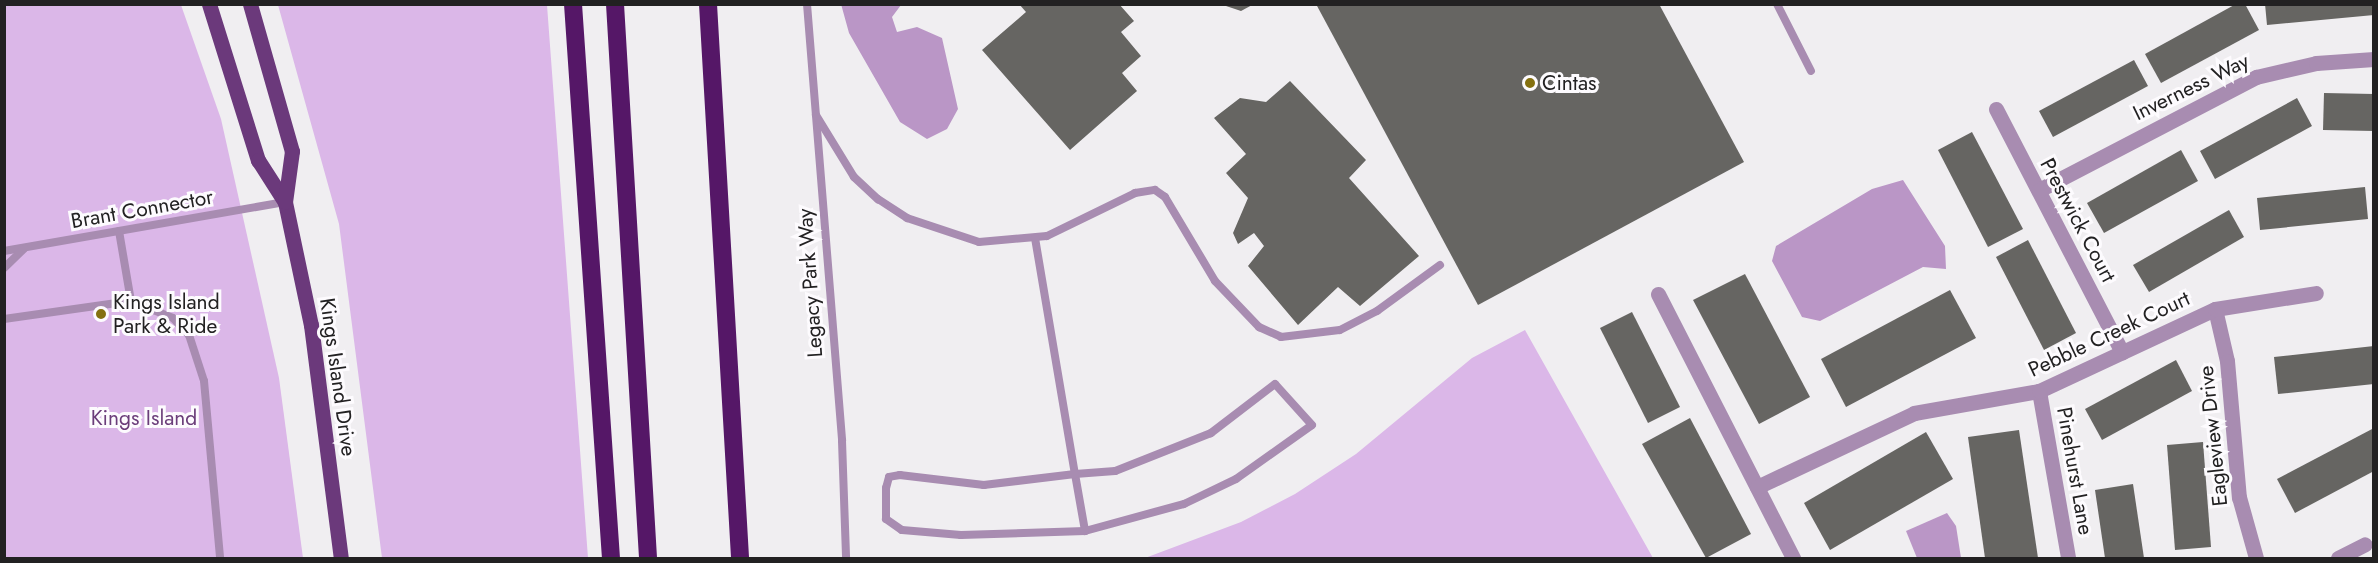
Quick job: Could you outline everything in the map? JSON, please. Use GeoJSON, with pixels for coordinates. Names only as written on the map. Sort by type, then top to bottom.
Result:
{"type":"FeatureCollection","features":[{"type":"Feature","properties":{"kind":"highway"},"geometry":{"type":"LineString","coordinates":[[573,4],[610,558]]}},
{"type":"Feature","properties":{"kind":"highway"},"geometry":{"type":"LineString","coordinates":[[615,4],[648,558]]}},
{"type":"Feature","properties":{"kind":"highway"},"geometry":{"type":"LineString","coordinates":[[708,4],[740,558]]}},
{"type":"Feature","properties":{"kind":"main road","name":"Kings Island Drive"},"geometry":{"type":"LineString","coordinates":[[209,4],[258,160],[285,202]]}},
{"type":"Feature","properties":{"kind":"main road","name":"Kings Island Drive"},"geometry":{"type":"LineString","coordinates":[[250,4],[292,151],[285,202],[311,325],[341,558]]}},
{"type":"Feature","properties":{"kind":"street","name":"Inverness Way"},"geometry":{"type":"LineString","coordinates":[[2039,190],[2256,77],[2316,63],[2373,59]]}},
{"type":"Feature","properties":{"kind":"street","name":"Prestwick Court"},"geometry":{"type":"LineString","coordinates":[[1996,110],[2122,352]]}},
{"type":"Feature","properties":{"kind":"street","name":"Pebble Creek Court"},"geometry":{"type":"LineString","coordinates":[[1757,487],[1914,413],[2039,391],[2215,309],[2316,293]]}},
{"type":"Feature","properties":{"kind":"street"},"geometry":{"type":"LineString","coordinates":[[1658,294],[1793,558]]}},
{"type":"Feature","properties":{"kind":"street","name":"Eagleview Drive"},"geometry":{"type":"LineString","coordinates":[[2215,309],[2228,361],[2239,497],[2256,558]]}},
{"type":"Feature","properties":{"kind":"street","name":"Pinehurst Lane"},"geometry":{"type":"LineString","coordinates":[[2039,391],[2068,558]]}},
{"type":"Feature","properties":{"kind":"street"},"geometry":{"type":"LineString","coordinates":[[2338,558],[2365,544]]}},
{"type":"Feature","properties":{"kind":"lane","name":"Legacy Park Way"},"geometry":{"type":"LineString","coordinates":[[807,4],[842,441],[846,558]]}},
{"type":"Feature","properties":{"kind":"lane"},"geometry":{"type":"LineString","coordinates":[[1777,4],[1811,71]]}},
{"type":"Feature","properties":{"kind":"lane"},"geometry":{"type":"LineString","coordinates":[[816,116],[854,177],[907,218],[979,242],[1035,238],[1086,222],[1135,193],[1155,190],[1165,197],[1215,281],[1259,327],[1281,337],[1340,330],[1377,311],[1440,265]]}},
{"type":"Feature","properties":{"kind":"lane","name":"Brant Connector"},"geometry":{"type":"LineString","coordinates":[[4,251],[285,202]]}},
{"type":"Feature","properties":{"kind":"lane"},"geometry":{"type":"LineString","coordinates":[[119,231],[130,301]]}},
{"type":"Feature","properties":{"kind":"lane"},"geometry":{"type":"LineString","coordinates":[[1035,238],[1084,531]]}},
{"type":"Feature","properties":{"kind":"lane"},"geometry":{"type":"LineString","coordinates":[[4,268],[24,248]]}},
{"type":"Feature","properties":{"kind":"lane"},"geometry":{"type":"LineString","coordinates":[[4,319],[130,301],[172,318],[200,356],[220,558]]}},
{"type":"Feature","properties":{"kind":"lane"},"geometry":{"type":"LineString","coordinates":[[1275,384],[1312,425],[1236,479],[1184,504],[1084,531],[961,535],[902,530],[886,519],[889,477],[984,485],[1115,471],[1164,455],[1248,410],[1275,384]]}},
{"type":"Feature","properties":{"kind":"green space","name":"Kings Island"},"geometry":{"type":"Polygon","coordinates":[[[4,5],[181,5],[221,119],[279,378],[303,558],[5,558],[4,5]]]}},
{"type":"Feature","properties":{"kind":"green space"},"geometry":{"type":"Polygon","coordinates":[[[278,5],[547,5],[588,558],[382,558],[339,224],[278,5]]]}},
{"type":"Feature","properties":{"kind":"green space"},"geometry":{"type":"Polygon","coordinates":[[[1525,330],[1653,558],[1145,558],[1241,522],[1295,494],[1356,454],[1472,358],[1525,330]]]}},
{"type":"Feature","properties":{"kind":"shaded area"},"geometry":{"type":"Polygon","coordinates":[[[841,4],[901,5],[892,17],[897,32],[917,27],[942,38],[958,109],[947,129],[927,139],[900,122],[849,33],[841,4]]]}},
{"type":"Feature","properties":{"kind":"shaded area"},"geometry":{"type":"Polygon","coordinates":[[[1903,180],[1945,246],[1946,269],[1923,267],[1820,321],[1802,317],[1772,261],[1776,246],[1872,189],[1903,180]]]}},
{"type":"Feature","properties":{"kind":"shaded area"},"geometry":{"type":"Polygon","coordinates":[[[1947,513],[1956,526],[1961,558],[1917,558],[1906,531],[1947,513]]]}},
{"type":"Feature","properties":{"kind":"building"},"geometry":{"type":"Polygon","coordinates":[[[1019,4],[1119,4],[1134,21],[1121,32],[1141,56],[1122,73],[1137,91],[1070,150],[982,50],[1026,12],[1019,4]]]}},
{"type":"Feature","properties":{"kind":"building"},"geometry":{"type":"Polygon","coordinates":[[[1220,4],[1254,4],[1241,11],[1220,4]]]}},
{"type":"Feature","properties":{"kind":"building","name":"Cintas"},"geometry":{"type":"Polygon","coordinates":[[[1316,4],[1659,4],[1744,162],[1478,305],[1316,4]]]}},
{"type":"Feature","properties":{"kind":"building"},"geometry":{"type":"Polygon","coordinates":[[[2236,4],[2245,4],[2259,30],[2161,83],[2145,54],[2236,4]]]}},
{"type":"Feature","properties":{"kind":"building"},"geometry":{"type":"Polygon","coordinates":[[[2265,4],[2374,4],[2374,15],[2267,25],[2265,4]]]}},
{"type":"Feature","properties":{"kind":"building"},"geometry":{"type":"Polygon","coordinates":[[[2134,60],[2148,86],[2053,137],[2039,111],[2134,60]]]}},
{"type":"Feature","properties":{"kind":"building"},"geometry":{"type":"Polygon","coordinates":[[[1290,81],[1366,160],[1349,178],[1419,256],[1360,306],[1338,287],[1298,325],[1248,266],[1264,246],[1254,233],[1238,244],[1233,233],[1248,198],[1226,173],[1246,154],[1214,118],[1240,98],[1266,102],[1290,81]]]}},
{"type":"Feature","properties":{"kind":"building"},"geometry":{"type":"Polygon","coordinates":[[[2324,93],[2374,94],[2374,131],[2323,130],[2324,93]]]}},
{"type":"Feature","properties":{"kind":"building"},"geometry":{"type":"Polygon","coordinates":[[[2297,98],[2312,126],[2215,179],[2200,151],[2297,98]]]}},
{"type":"Feature","properties":{"kind":"building"},"geometry":{"type":"Polygon","coordinates":[[[1972,132],[2023,229],[1988,247],[1938,150],[1972,132]]]}},
{"type":"Feature","properties":{"kind":"building"},"geometry":{"type":"Polygon","coordinates":[[[2181,150],[2198,181],[2104,233],[2087,203],[2181,150]]]}},
{"type":"Feature","properties":{"kind":"building"},"geometry":{"type":"Polygon","coordinates":[[[2365,187],[2368,219],[2260,230],[2257,198],[2365,187]]]}},
{"type":"Feature","properties":{"kind":"building"},"geometry":{"type":"Polygon","coordinates":[[[2229,210],[2244,237],[2149,292],[2133,265],[2229,210]]]}},
{"type":"Feature","properties":{"kind":"building"},"geometry":{"type":"Polygon","coordinates":[[[2028,240],[2076,333],[2044,350],[1996,257],[2028,240]]]}},
{"type":"Feature","properties":{"kind":"building"},"geometry":{"type":"Polygon","coordinates":[[[1745,274],[1810,397],[1759,424],[1693,300],[1745,274]]]}},
{"type":"Feature","properties":{"kind":"building"},"geometry":{"type":"Polygon","coordinates":[[[1950,290],[1976,338],[1846,407],[1821,359],[1950,290]]]}},
{"type":"Feature","properties":{"kind":"building"},"geometry":{"type":"Polygon","coordinates":[[[1632,312],[1680,407],[1648,423],[1600,328],[1632,312]]]}},
{"type":"Feature","properties":{"kind":"building"},"geometry":{"type":"Polygon","coordinates":[[[2374,346],[2374,384],[2278,394],[2274,357],[2374,346]]]}},
{"type":"Feature","properties":{"kind":"building"},"geometry":{"type":"Polygon","coordinates":[[[2176,360],[2192,391],[2102,440],[2085,409],[2176,360]]]}},
{"type":"Feature","properties":{"kind":"building"},"geometry":{"type":"Polygon","coordinates":[[[1690,418],[1751,534],[1706,558],[1642,444],[1690,418]]]}},
{"type":"Feature","properties":{"kind":"building"},"geometry":{"type":"Polygon","coordinates":[[[2374,428],[2374,471],[2295,513],[2277,479],[2374,428]]]}},
{"type":"Feature","properties":{"kind":"building"},"geometry":{"type":"Polygon","coordinates":[[[2019,430],[2038,558],[1985,558],[1968,437],[2019,430]]]}},
{"type":"Feature","properties":{"kind":"building"},"geometry":{"type":"Polygon","coordinates":[[[1926,432],[1953,479],[1830,550],[1804,503],[1926,432]]]}},
{"type":"Feature","properties":{"kind":"building"},"geometry":{"type":"Polygon","coordinates":[[[2203,442],[2211,547],[2175,550],[2167,445],[2203,442]]]}},
{"type":"Feature","properties":{"kind":"building"},"geometry":{"type":"Polygon","coordinates":[[[2133,484],[2144,558],[2105,558],[2095,490],[2133,484]]]}},
{"type":"Feature","properties":{"kind":"place","name":"Cintas"},"geometry":{"type":"Point","coordinates":[1530,83]}},
{"type":"Feature","properties":{"kind":"place","name":"Kings Island Park & Ride"},"geometry":{"type":"Point","coordinates":[101,314]}}]}
